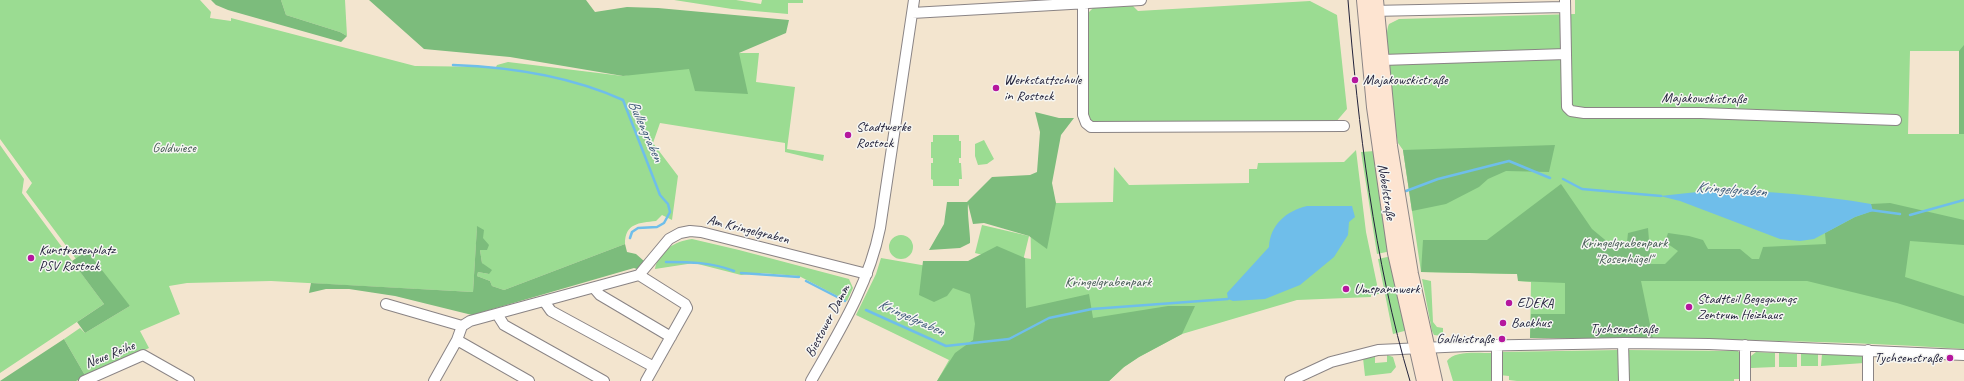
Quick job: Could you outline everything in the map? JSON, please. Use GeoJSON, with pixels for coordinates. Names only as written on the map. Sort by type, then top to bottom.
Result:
{"type":"FeatureCollection","features":[{"type":"Feature","properties":{"kind":"main road","name":"Nobelstraße"},"geometry":{"type":"LineString","coordinates":[[1370,5],[1382,60],[1390,146],[1422,348],[1424,381]]}},
{"type":"Feature","properties":{"kind":"main road","name":"Nobelstraße"},"geometry":{"type":"LineString","coordinates":[[1370,5],[1369,70],[1395,253],[1422,348],[1435,381]]}},
{"type":"Feature","properties":{"kind":"street","name":"Biestower Damm"},"geometry":{"type":"LineString","coordinates":[[811,381],[850,312],[874,256],[880,228],[914,0]]}},
{"type":"Feature","properties":{"kind":"street"},"geometry":{"type":"LineString","coordinates":[[912,13],[1016,4],[1141,0]]}},
{"type":"Feature","properties":{"kind":"street"},"geometry":{"type":"LineString","coordinates":[[1083,3],[1083,115],[1086,123],[1091,126],[1112,128],[1344,126]]}},
{"type":"Feature","properties":{"kind":"street","name":"Majakowskistraße"},"geometry":{"type":"LineString","coordinates":[[1370,5],[1565,4],[1567,107],[1571,111],[1584,113],[1701,112],[1896,120]]}},
{"type":"Feature","properties":{"kind":"street"},"geometry":{"type":"LineString","coordinates":[[1382,60],[1566,54]]}},
{"type":"Feature","properties":{"kind":"street","name":"Am Kringelgraben"},"geometry":{"type":"LineString","coordinates":[[639,275],[669,239],[680,233],[690,231],[701,232],[867,274]]}},
{"type":"Feature","properties":{"kind":"street"},"geometry":{"type":"LineString","coordinates":[[434,381],[457,340],[462,326],[470,321],[639,275],[685,304],[687,308],[646,381]]}},
{"type":"Feature","properties":{"kind":"street"},"geometry":{"type":"LineString","coordinates":[[594,288],[600,295],[671,337]]}},
{"type":"Feature","properties":{"kind":"street"},"geometry":{"type":"LineString","coordinates":[[544,301],[551,311],[654,368]]}},
{"type":"Feature","properties":{"kind":"street"},"geometry":{"type":"LineString","coordinates":[[386,304],[462,326]]}},
{"type":"Feature","properties":{"kind":"street"},"geometry":{"type":"LineString","coordinates":[[497,314],[504,325],[604,381]]}},
{"type":"Feature","properties":{"kind":"street"},"geometry":{"type":"LineString","coordinates":[[457,340],[529,381]]}},
{"type":"Feature","properties":{"kind":"street"},"geometry":{"type":"LineString","coordinates":[[1623,343],[1624,381]]}},
{"type":"Feature","properties":{"kind":"street","name":"Tychsenstraße"},"geometry":{"type":"LineString","coordinates":[[1291,381],[1331,362],[1378,350],[1496,345],[1623,343],[1745,345],[1868,352],[1964,355]]}},
{"type":"Feature","properties":{"kind":"street"},"geometry":{"type":"LineString","coordinates":[[1496,345],[1497,381]]}},
{"type":"Feature","properties":{"kind":"street"},"geometry":{"type":"LineString","coordinates":[[1745,345],[1745,381]]}},
{"type":"Feature","properties":{"kind":"street"},"geometry":{"type":"LineString","coordinates":[[1868,352],[1868,376]]}},
{"type":"Feature","properties":{"kind":"street","name":"Neue Reihe"},"geometry":{"type":"LineString","coordinates":[[84,381],[144,355],[189,381]]}},
{"type":"Feature","properties":{"kind":"green space","name":"Goldwiese"},"geometry":{"type":"Polygon","coordinates":[[[0,0],[200,0],[211,12],[210,18],[231,21],[231,18],[415,66],[496,67],[497,65],[508,62],[623,76],[739,53],[759,53],[756,82],[795,87],[787,149],[824,155],[823,161],[785,152],[785,143],[660,123],[653,143],[678,176],[672,220],[662,215],[656,221],[634,225],[627,232],[625,244],[504,290],[492,286],[490,281],[477,276],[478,272],[489,274],[482,263],[480,250],[483,238],[477,227],[473,292],[271,281],[187,283],[169,286],[180,314],[140,331],[149,348],[86,377],[64,339],[80,328],[85,333],[130,306],[76,259],[26,192],[32,183],[0,139],[0,0]]]}},
{"type":"Feature","properties":{"kind":"green space"},"geometry":{"type":"Polygon","coordinates":[[[211,0],[281,0],[286,15],[340,32],[347,36],[341,42],[228,10],[216,5],[211,0]]]}},
{"type":"Feature","properties":{"kind":"green space"},"geometry":{"type":"Polygon","coordinates":[[[281,0],[345,0],[347,36],[340,32],[286,15],[281,0]]]}},
{"type":"Feature","properties":{"kind":"green space"},"geometry":{"type":"Polygon","coordinates":[[[369,0],[586,0],[595,12],[627,7],[658,8],[789,20],[786,33],[739,53],[748,94],[695,91],[689,69],[623,76],[510,57],[424,49],[369,0]]]}},
{"type":"Feature","properties":{"kind":"green space"},"geometry":{"type":"Polygon","coordinates":[[[674,0],[736,0],[761,4],[762,0],[803,0],[803,3],[788,3],[788,14],[732,9],[674,0]]]}},
{"type":"Feature","properties":{"kind":"green space","name":"Kringelgrabenpark \"Rosenhügel\""},"geometry":{"type":"Polygon","coordinates":[[[1575,0],[1964,0],[1964,349],[1802,341],[1530,338],[1531,282],[1518,281],[1518,274],[1421,272],[1403,150],[1398,143],[1392,100],[1387,47],[1387,33],[1389,24],[1399,19],[1575,14],[1575,0]],[[1910,51],[1908,134],[1959,134],[1959,51],[1910,51]]]}},
{"type":"Feature","properties":{"kind":"green space"},"geometry":{"type":"Polygon","coordinates":[[[1310,1],[1337,15],[1347,109],[1335,123],[1095,123],[1087,117],[1088,13],[1093,8],[1133,6],[1138,11],[1310,1]]]}},
{"type":"Feature","properties":{"kind":"green space"},"geometry":{"type":"Polygon","coordinates":[[[1964,45],[1964,134],[1959,134],[1959,51],[1964,45]]]}},
{"type":"Feature","properties":{"kind":"green space"},"geometry":{"type":"Polygon","coordinates":[[[1035,112],[1059,118],[1074,118],[1061,135],[1052,183],[1056,203],[1047,249],[1029,236],[984,223],[973,224],[968,204],[970,243],[960,248],[929,250],[944,224],[947,202],[967,202],[992,177],[1030,175],[1037,172],[1040,132],[1035,112]]]}},
{"type":"Feature","properties":{"kind":"green space"},"geometry":{"type":"Polygon","coordinates":[[[933,135],[959,135],[959,141],[961,141],[961,158],[959,158],[959,163],[961,163],[962,179],[959,179],[959,186],[933,186],[933,180],[931,179],[931,163],[933,163],[933,158],[931,158],[931,142],[933,142],[933,135]]]}},
{"type":"Feature","properties":{"kind":"green space"},"geometry":{"type":"Polygon","coordinates":[[[984,140],[994,159],[987,164],[978,165],[975,156],[975,144],[984,140]]]}},
{"type":"Feature","properties":{"kind":"green space"},"geometry":{"type":"Polygon","coordinates":[[[0,145],[24,179],[22,193],[104,304],[0,373],[0,145]]]}},
{"type":"Feature","properties":{"kind":"green space"},"geometry":{"type":"Polygon","coordinates":[[[1555,145],[1549,172],[1506,171],[1488,179],[1479,187],[1446,204],[1412,211],[1403,150],[1555,145]]]}},
{"type":"Feature","properties":{"kind":"green space","name":"Kringelgrabenpark"},"geometry":{"type":"Polygon","coordinates":[[[1356,150],[1366,232],[1379,294],[1371,295],[1371,297],[1297,300],[1182,334],[1139,357],[1124,367],[1109,381],[937,381],[949,360],[856,315],[876,274],[881,258],[985,276],[1025,266],[1025,258],[1031,259],[1030,200],[1056,203],[1113,202],[1114,167],[1129,185],[1249,183],[1249,169],[1257,169],[1258,163],[1344,162],[1356,150]]]}},
{"type":"Feature","properties":{"kind":"green space"},"geometry":{"type":"Polygon","coordinates":[[[1375,151],[1391,251],[1377,254],[1361,152],[1375,151]]]}},
{"type":"Feature","properties":{"kind":"green space","name":"Kringelgrabenpark \"Rosenhügel\""},"geometry":{"type":"Polygon","coordinates":[[[1561,184],[1592,229],[1616,249],[1627,242],[1628,233],[1648,228],[1651,264],[1665,264],[1678,251],[1665,242],[1668,233],[1703,240],[1708,249],[1740,249],[1752,259],[1759,259],[1763,247],[1826,244],[1825,233],[1855,217],[1872,211],[1871,204],[1890,203],[1964,220],[1964,245],[1910,241],[1905,277],[1964,296],[1964,324],[1897,303],[1807,281],[1641,281],[1653,339],[1530,338],[1531,314],[1565,314],[1565,283],[1518,281],[1517,274],[1421,272],[1423,240],[1487,240],[1561,184]]]}},
{"type":"Feature","properties":{"kind":"green space"},"geometry":{"type":"Polygon","coordinates":[[[982,225],[1029,236],[1022,265],[975,253],[982,225]]]}},
{"type":"Feature","properties":{"kind":"green space"},"geometry":{"type":"Polygon","coordinates":[[[477,226],[484,230],[483,238],[489,245],[487,250],[480,250],[482,263],[492,270],[489,274],[478,272],[477,276],[490,281],[492,286],[504,290],[625,244],[627,252],[636,254],[644,261],[637,269],[634,268],[472,315],[395,296],[349,289],[326,289],[309,293],[311,283],[473,292],[477,226]]]}},
{"type":"Feature","properties":{"kind":"green space"},"geometry":{"type":"Polygon","coordinates":[[[901,235],[910,238],[913,247],[910,256],[901,259],[892,256],[889,247],[892,238],[901,235]]]}},
{"type":"Feature","properties":{"kind":"green space"},"geometry":{"type":"Polygon","coordinates":[[[692,239],[849,279],[853,288],[847,301],[799,276],[761,273],[741,275],[694,263],[655,269],[660,257],[668,248],[679,242],[692,239]]]}},
{"type":"Feature","properties":{"kind":"green space"},"geometry":{"type":"Polygon","coordinates":[[[997,246],[1025,258],[1026,308],[1089,294],[1093,318],[1168,306],[1195,306],[1182,334],[1139,357],[1124,367],[1109,381],[937,381],[955,353],[973,340],[975,324],[970,294],[953,288],[947,296],[934,302],[919,295],[923,261],[968,261],[997,246]]]}},
{"type":"Feature","properties":{"kind":"green space"},"geometry":{"type":"Polygon","coordinates":[[[87,251],[130,306],[85,333],[77,322],[104,304],[72,261],[87,251]]]}},
{"type":"Feature","properties":{"kind":"green space"},"geometry":{"type":"Polygon","coordinates":[[[1392,256],[1408,330],[1393,334],[1378,259],[1392,256]]]}},
{"type":"Feature","properties":{"kind":"green space"},"geometry":{"type":"Polygon","coordinates":[[[1422,279],[1431,281],[1433,322],[1437,327],[1443,328],[1443,336],[1434,335],[1432,331],[1422,279]]]}},
{"type":"Feature","properties":{"kind":"green space"},"geometry":{"type":"Polygon","coordinates":[[[64,339],[86,377],[76,381],[0,381],[64,339]]]}},
{"type":"Feature","properties":{"kind":"green space"},"geometry":{"type":"Polygon","coordinates":[[[1619,350],[1620,381],[1517,381],[1509,380],[1509,376],[1499,375],[1500,352],[1619,350]]]}},
{"type":"Feature","properties":{"kind":"green space"},"geometry":{"type":"Polygon","coordinates":[[[1625,350],[1738,351],[1741,355],[1741,379],[1734,379],[1734,381],[1626,381],[1625,350]]]}},
{"type":"Feature","properties":{"kind":"green space"},"geometry":{"type":"Polygon","coordinates":[[[1756,352],[1775,353],[1775,367],[1751,368],[1751,356],[1756,352]]]}},
{"type":"Feature","properties":{"kind":"green space"},"geometry":{"type":"Polygon","coordinates":[[[1468,353],[1492,353],[1494,381],[1453,381],[1447,361],[1450,357],[1468,353]]]}},
{"type":"Feature","properties":{"kind":"green space"},"geometry":{"type":"Polygon","coordinates":[[[1779,353],[1797,354],[1797,367],[1779,367],[1779,353]]]}},
{"type":"Feature","properties":{"kind":"green space"},"geometry":{"type":"Polygon","coordinates":[[[1801,353],[1818,354],[1818,366],[1801,366],[1801,353]]]}},
{"type":"Feature","properties":{"kind":"green space"},"geometry":{"type":"Polygon","coordinates":[[[1822,354],[1864,356],[1864,363],[1821,366],[1822,354]]]}},
{"type":"Feature","properties":{"kind":"green space"},"geometry":{"type":"Polygon","coordinates":[[[1387,355],[1393,357],[1396,367],[1391,373],[1365,376],[1363,358],[1375,357],[1375,363],[1387,362],[1387,355]]]}},
{"type":"Feature","properties":{"kind":"water"},"geometry":{"type":"Polygon","coordinates":[[[1716,190],[1774,192],[1832,198],[1871,204],[1873,211],[1855,217],[1814,239],[1800,241],[1780,239],[1680,201],[1660,196],[1716,190]]]}},
{"type":"Feature","properties":{"kind":"water"},"geometry":{"type":"Polygon","coordinates":[[[1307,206],[1352,206],[1355,217],[1349,222],[1348,235],[1334,257],[1300,285],[1265,299],[1233,301],[1228,299],[1227,293],[1269,247],[1272,232],[1280,220],[1292,211],[1307,206]]]}},
{"type":"Feature","properties":{"kind":"waterway","name":"Bullengraben"},"geometry":{"type":"LineString","coordinates":[[453,65],[497,68],[540,74],[582,85],[623,100],[660,195],[668,204],[670,212],[664,223],[657,227],[638,228],[632,232],[630,238]]}},
{"type":"Feature","properties":{"kind":"waterway","name":"Kringelgraben"},"geometry":{"type":"LineString","coordinates":[[1406,191],[1438,179],[1509,161],[1550,178]]}},
{"type":"Feature","properties":{"kind":"waterway","name":"Kringelgraben"},"geometry":{"type":"LineString","coordinates":[[1563,179],[1582,189],[1661,196]]}},
{"type":"Feature","properties":{"kind":"waterway","name":"Kringelgraben"},"geometry":{"type":"LineString","coordinates":[[1910,215],[1964,200]]}},
{"type":"Feature","properties":{"kind":"waterway","name":"Kringelgraben"},"geometry":{"type":"LineString","coordinates":[[1870,210],[1900,214]]}},
{"type":"Feature","properties":{"kind":"waterway","name":"Kringelgraben"},"geometry":{"type":"LineString","coordinates":[[666,262],[692,262],[709,264],[734,271]]}},
{"type":"Feature","properties":{"kind":"waterway","name":"Kringelgraben"},"geometry":{"type":"LineString","coordinates":[[741,273],[799,277]]}},
{"type":"Feature","properties":{"kind":"waterway","name":"Kringelgraben"},"geometry":{"type":"LineString","coordinates":[[806,281],[845,301]]}},
{"type":"Feature","properties":{"kind":"waterway","name":"Kringelgraben"},"geometry":{"type":"LineString","coordinates":[[866,310],[946,346],[1009,339],[1049,318],[1092,309],[1228,299]]}},
{"type":"Feature","properties":{"kind":"tram line"},"geometry":{"type":"LineString","coordinates":[[1348,0],[1357,95],[1369,192],[1377,241],[1397,335],[1410,381]]}},
{"type":"Feature","properties":{"kind":"place","name":"Majakowskistraße"},"geometry":{"type":"Point","coordinates":[1355,80]}},
{"type":"Feature","properties":{"kind":"place","name":"Werkstattschule in Rostock"},"geometry":{"type":"Point","coordinates":[996,88]}},
{"type":"Feature","properties":{"kind":"place","name":"Stadtwerke Rostock"},"geometry":{"type":"Point","coordinates":[848,135]}},
{"type":"Feature","properties":{"kind":"place","name":"Kunstrasenplatz PSV Rostock"},"geometry":{"type":"Point","coordinates":[31,258]}},
{"type":"Feature","properties":{"kind":"place","name":"Umspannwerk"},"geometry":{"type":"Point","coordinates":[1346,289]}},
{"type":"Feature","properties":{"kind":"place","name":"EDEKA"},"geometry":{"type":"Point","coordinates":[1509,303]}},
{"type":"Feature","properties":{"kind":"place","name":"Stadtteil Begegnungs Zentrum Heizhaus"},"geometry":{"type":"Point","coordinates":[1689,307]}},
{"type":"Feature","properties":{"kind":"place","name":"Backhus"},"geometry":{"type":"Point","coordinates":[1503,323]}},
{"type":"Feature","properties":{"kind":"place","name":"Galileistraße"},"geometry":{"type":"Point","coordinates":[1502,339]}},
{"type":"Feature","properties":{"kind":"place","name":"Tychsenstraße"},"geometry":{"type":"Point","coordinates":[1950,358]}}]}
